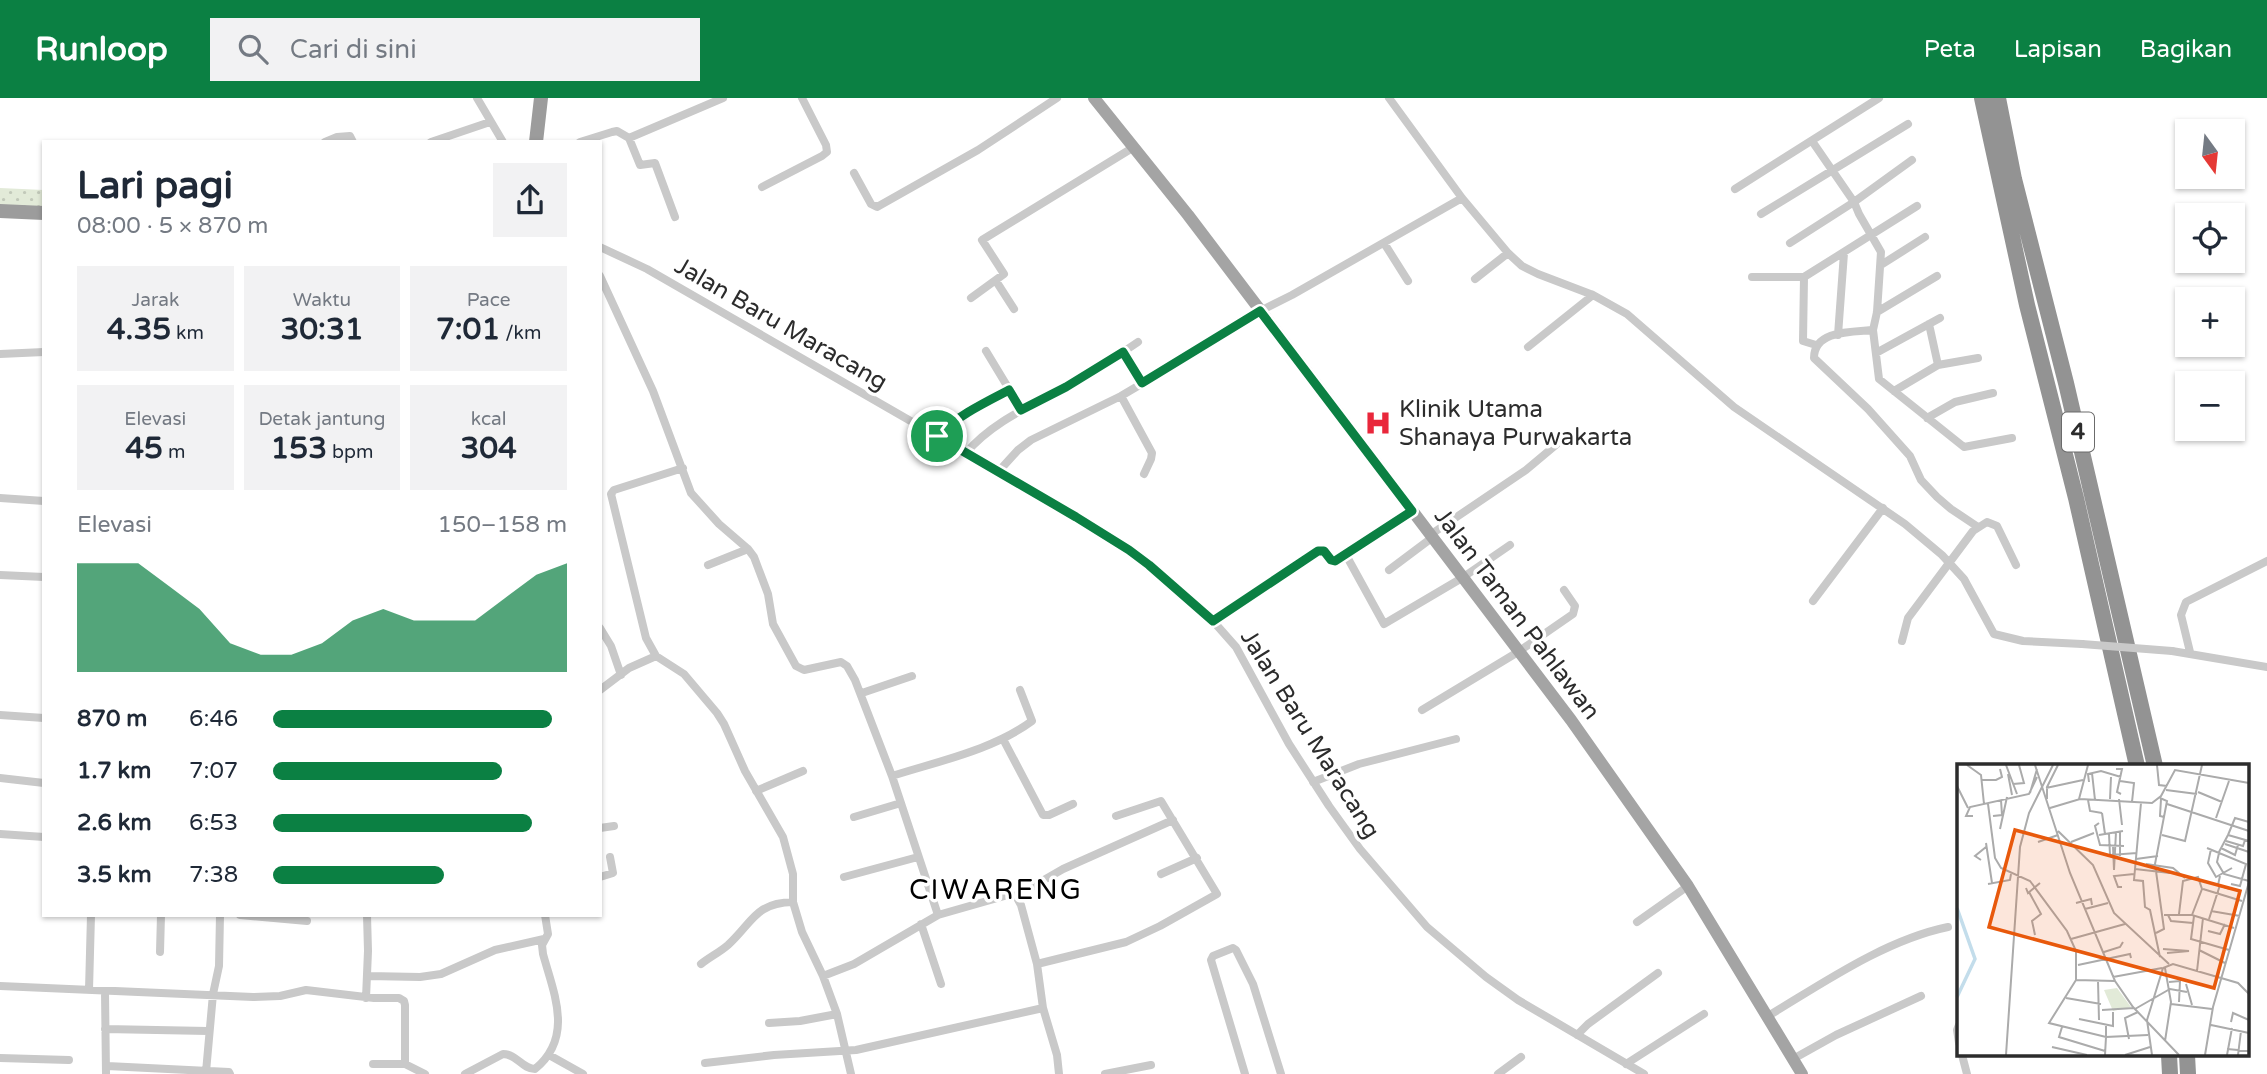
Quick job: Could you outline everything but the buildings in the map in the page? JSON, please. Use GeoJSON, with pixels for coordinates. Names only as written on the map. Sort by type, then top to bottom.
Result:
{"type":"FeatureCollection","features":[{"type":"Feature","properties":{"kind":"highway"},"geometry":{"type":"LineString","coordinates":[[536,140],[541,98]]}},
{"type":"Feature","properties":{"kind":"highway","name":"4"},"geometry":{"type":"LineString","coordinates":[[1982,98],[2021,280],[2079,512],[2137,764]]}},
{"type":"Feature","properties":{"kind":"highway","name":"4"},"geometry":{"type":"LineString","coordinates":[[1998,98],[2014,179],[2069,396],[2155,764]]}},
{"type":"Feature","properties":{"kind":"highway"},"geometry":{"type":"LineString","coordinates":[[0,211],[42,213]]}},
{"type":"Feature","properties":{"kind":"highway"},"geometry":{"type":"LineString","coordinates":[[2169,1056],[2170,1074]]}},
{"type":"Feature","properties":{"kind":"highway"},"geometry":{"type":"LineString","coordinates":[[2187,1056],[2188,1074]]}},
{"type":"Feature","properties":{"kind":"main road","name":"Jalan Taman Pahlawan"},"geometry":{"type":"LineString","coordinates":[[1094,98],[1260,311],[1571,720],[1688,886],[1802,1074]]}},
{"type":"Feature","properties":{"kind":"street"},"geometry":{"type":"LineString","coordinates":[[477,98],[502,140]]}},
{"type":"Feature","properties":{"kind":"street"},"geometry":{"type":"LineString","coordinates":[[629,138],[723,98]]}},
{"type":"Feature","properties":{"kind":"street"},"geometry":{"type":"LineString","coordinates":[[762,187],[827,152],[827,145],[802,98]]}},
{"type":"Feature","properties":{"kind":"street"},"geometry":{"type":"LineString","coordinates":[[854,173],[871,204],[877,207],[978,150],[1057,98]]}},
{"type":"Feature","properties":{"kind":"street"},"geometry":{"type":"LineString","coordinates":[[1389,98],[1462,198],[1522,266],[1593,295],[1636,321],[1747,416],[1883,508],[1930,544],[1974,594],[1994,634],[2023,641],[2190,652],[2267,667]]}},
{"type":"Feature","properties":{"kind":"street"},"geometry":{"type":"LineString","coordinates":[[1735,189],[1879,98]]}},
{"type":"Feature","properties":{"kind":"street"},"geometry":{"type":"LineString","coordinates":[[437,140],[490,122]]}},
{"type":"Feature","properties":{"kind":"street"},"geometry":{"type":"LineString","coordinates":[[1761,214],[1908,124]]}},
{"type":"Feature","properties":{"kind":"street"},"geometry":{"type":"LineString","coordinates":[[586,140],[617,131],[629,138],[640,165],[652,163],[656,166],[675,217]]}},
{"type":"Feature","properties":{"kind":"street"},"geometry":{"type":"LineString","coordinates":[[333,140],[350,136],[352,140]]}},
{"type":"Feature","properties":{"kind":"street"},"geometry":{"type":"LineString","coordinates":[[1812,141],[1854,202],[1881,252],[1877,312],[1873,330],[1879,379],[1964,447],[2012,438]]}},
{"type":"Feature","properties":{"kind":"street"},"geometry":{"type":"LineString","coordinates":[[971,298],[1004,274],[982,240],[1134,147]]}},
{"type":"Feature","properties":{"kind":"street"},"geometry":{"type":"LineString","coordinates":[[1790,243],[1854,202],[1912,160]]}},
{"type":"Feature","properties":{"kind":"street"},"geometry":{"type":"LineString","coordinates":[[998,472],[1031,440],[1121,396],[1260,311],[1462,198]]}},
{"type":"Feature","properties":{"kind":"street"},"geometry":{"type":"LineString","coordinates":[[1752,277],[1804,277],[1917,206]]}},
{"type":"Feature","properties":{"kind":"street"},"geometry":{"type":"LineString","coordinates":[[1881,265],[1925,237]]}},
{"type":"Feature","properties":{"kind":"street"},"geometry":{"type":"LineString","coordinates":[[1384,243],[1408,281]]}},
{"type":"Feature","properties":{"kind":"street","name":"Jalan Baru Maracang"},"geometry":{"type":"LineString","coordinates":[[602,248],[647,269],[937,436],[1129,550],[1149,565],[1213,621],[1236,647],[1313,782],[1360,849],[1427,927],[1486,977],[1644,1074]]}},
{"type":"Feature","properties":{"kind":"street"},"geometry":{"type":"LineString","coordinates":[[1475,279],[1508,253]]}},
{"type":"Feature","properties":{"kind":"street"},"geometry":{"type":"LineString","coordinates":[[1838,335],[1844,253]]}},
{"type":"Feature","properties":{"kind":"street"},"geometry":{"type":"LineString","coordinates":[[1877,312],[1937,276]]}},
{"type":"Feature","properties":{"kind":"street"},"geometry":{"type":"LineString","coordinates":[[1804,277],[1803,341],[1816,345]]}},
{"type":"Feature","properties":{"kind":"street"},"geometry":{"type":"LineString","coordinates":[[602,280],[653,391],[691,493],[719,524],[748,548],[761,570],[774,624],[796,666],[804,670],[841,662],[847,666],[862,693],[938,915]]}},
{"type":"Feature","properties":{"kind":"street"},"geometry":{"type":"LineString","coordinates":[[996,281],[1014,309]]}},
{"type":"Feature","properties":{"kind":"street"},"geometry":{"type":"LineString","coordinates":[[1528,346],[1593,295]]}},
{"type":"Feature","properties":{"kind":"street"},"geometry":{"type":"LineString","coordinates":[[1876,353],[1940,318]]}},
{"type":"Feature","properties":{"kind":"street"},"geometry":{"type":"LineString","coordinates":[[1929,324],[1938,365]]}},
{"type":"Feature","properties":{"kind":"street"},"geometry":{"type":"LineString","coordinates":[[1873,330],[1820,340],[1814,354],[1816,362],[1868,409],[1910,456],[1921,480],[1951,509],[1978,527]]}},
{"type":"Feature","properties":{"kind":"street"},"geometry":{"type":"LineString","coordinates":[[966,453],[981,437],[1021,410],[1066,387],[1138,342]]}},
{"type":"Feature","properties":{"kind":"street"},"geometry":{"type":"LineString","coordinates":[[986,351],[1021,410]]}},
{"type":"Feature","properties":{"kind":"street"},"geometry":{"type":"LineString","coordinates":[[0,354],[42,352]]}},
{"type":"Feature","properties":{"kind":"street"},"geometry":{"type":"LineString","coordinates":[[1123,352],[1142,383]]}},
{"type":"Feature","properties":{"kind":"street"},"geometry":{"type":"LineString","coordinates":[[1894,391],[1938,365],[1978,358]]}},
{"type":"Feature","properties":{"kind":"street"},"geometry":{"type":"LineString","coordinates":[[937,436],[957,420],[1009,390]]}},
{"type":"Feature","properties":{"kind":"street"},"geometry":{"type":"LineString","coordinates":[[1927,418],[1955,402],[1993,393]]}},
{"type":"Feature","properties":{"kind":"street"},"geometry":{"type":"LineString","coordinates":[[1121,396],[1152,453],[1144,474]]}},
{"type":"Feature","properties":{"kind":"street"},"geometry":{"type":"LineString","coordinates":[[1389,570],[1557,444]]}},
{"type":"Feature","properties":{"kind":"street"},"geometry":{"type":"LineString","coordinates":[[683,468],[614,490],[611,494],[646,638],[656,656],[684,674],[717,713],[756,791],[783,837],[793,874],[793,902],[802,932],[823,976],[836,1014],[851,1074]]}},
{"type":"Feature","properties":{"kind":"street"},"geometry":{"type":"LineString","coordinates":[[0,498],[42,501]]}},
{"type":"Feature","properties":{"kind":"street"},"geometry":{"type":"LineString","coordinates":[[1813,601],[1883,508]]}},
{"type":"Feature","properties":{"kind":"street"},"geometry":{"type":"LineString","coordinates":[[1213,621],[1318,551],[1324,551],[1332,561],[1346,555],[1412,511]]}},
{"type":"Feature","properties":{"kind":"street"},"geometry":{"type":"LineString","coordinates":[[1902,641],[1908,618],[1978,527],[1987,522],[1997,526],[2016,565]]}},
{"type":"Feature","properties":{"kind":"street"},"geometry":{"type":"LineString","coordinates":[[1346,555],[1384,624],[1462,578],[1510,545]]}},
{"type":"Feature","properties":{"kind":"street"},"geometry":{"type":"LineString","coordinates":[[708,565],[748,548]]}},
{"type":"Feature","properties":{"kind":"street"},"geometry":{"type":"LineString","coordinates":[[2190,652],[2181,615],[2186,602],[2267,561]]}},
{"type":"Feature","properties":{"kind":"street"},"geometry":{"type":"LineString","coordinates":[[0,575],[42,577]]}},
{"type":"Feature","properties":{"kind":"street"},"geometry":{"type":"LineString","coordinates":[[1422,710],[1518,652],[1573,614],[1575,606],[1564,590]]}},
{"type":"Feature","properties":{"kind":"street"},"geometry":{"type":"LineString","coordinates":[[602,631],[611,646],[621,674]]}},
{"type":"Feature","properties":{"kind":"street"},"geometry":{"type":"LineString","coordinates":[[602,688],[629,668],[656,656]]}},
{"type":"Feature","properties":{"kind":"street"},"geometry":{"type":"LineString","coordinates":[[862,693],[912,676]]}},
{"type":"Feature","properties":{"kind":"street"},"geometry":{"type":"LineString","coordinates":[[892,776],[1003,739],[1032,720],[1020,690]]}},
{"type":"Feature","properties":{"kind":"street"},"geometry":{"type":"LineString","coordinates":[[0,715],[42,718]]}},
{"type":"Feature","properties":{"kind":"street"},"geometry":{"type":"LineString","coordinates":[[1003,739],[1043,815],[1073,804]]}},
{"type":"Feature","properties":{"kind":"street"},"geometry":{"type":"LineString","coordinates":[[1313,782],[1359,764],[1456,740]]}},
{"type":"Feature","properties":{"kind":"street"},"geometry":{"type":"LineString","coordinates":[[756,791],[803,771]]}},
{"type":"Feature","properties":{"kind":"street"},"geometry":{"type":"LineString","coordinates":[[0,778],[42,783]]}},
{"type":"Feature","properties":{"kind":"street"},"geometry":{"type":"LineString","coordinates":[[1037,964],[1126,942],[1212,899],[1217,892],[1159,801],[1116,816]]}},
{"type":"Feature","properties":{"kind":"street"},"geometry":{"type":"LineString","coordinates":[[854,817],[901,803]]}},
{"type":"Feature","properties":{"kind":"street"},"geometry":{"type":"LineString","coordinates":[[1016,897],[1063,869],[1172,820]]}},
{"type":"Feature","properties":{"kind":"street"},"geometry":{"type":"LineString","coordinates":[[602,828],[614,826]]}},
{"type":"Feature","properties":{"kind":"street"},"geometry":{"type":"LineString","coordinates":[[0,834],[42,838]]}},
{"type":"Feature","properties":{"kind":"street"},"geometry":{"type":"LineString","coordinates":[[602,876],[613,873],[610,858]]}},
{"type":"Feature","properties":{"kind":"street"},"geometry":{"type":"LineString","coordinates":[[844,877],[918,858]]}},
{"type":"Feature","properties":{"kind":"street"},"geometry":{"type":"LineString","coordinates":[[1161,874],[1197,858]]}},
{"type":"Feature","properties":{"kind":"street"},"geometry":{"type":"LineString","coordinates":[[1637,922],[1688,886]]}},
{"type":"Feature","properties":{"kind":"street"},"geometry":{"type":"LineString","coordinates":[[823,976],[854,964],[938,915],[1008,895],[1016,897],[1021,905],[1037,964],[1043,1008],[1050,1027],[1058,1074]]}},
{"type":"Feature","properties":{"kind":"street"},"geometry":{"type":"LineString","coordinates":[[701,964],[724,948],[758,912],[776,902],[793,902]]}},
{"type":"Feature","properties":{"kind":"street"},"geometry":{"type":"LineString","coordinates":[[89,990],[91,917]]}},
{"type":"Feature","properties":{"kind":"street"},"geometry":{"type":"LineString","coordinates":[[160,917],[160,952]]}},
{"type":"Feature","properties":{"kind":"street"},"geometry":{"type":"LineString","coordinates":[[206,1072],[208,1031],[219,965],[220,917]]}},
{"type":"Feature","properties":{"kind":"street"},"geometry":{"type":"LineString","coordinates":[[262,917],[307,921]]}},
{"type":"Feature","properties":{"kind":"street"},"geometry":{"type":"LineString","coordinates":[[366,998],[367,917]]}},
{"type":"Feature","properties":{"kind":"street"},"geometry":{"type":"LineString","coordinates":[[465,1074],[503,1054],[513,1056],[530,1069],[535,1069],[549,1055],[559,1014],[543,954],[544,939],[548,934],[545,917]]}},
{"type":"Feature","properties":{"kind":"street"},"geometry":{"type":"LineString","coordinates":[[921,924],[941,984]]}},
{"type":"Feature","properties":{"kind":"street"},"geometry":{"type":"LineString","coordinates":[[1768,1016],[1884,950],[1919,934],[1948,927]]}},
{"type":"Feature","properties":{"kind":"street"},"geometry":{"type":"LineString","coordinates":[[368,976],[420,977],[441,974],[495,950],[544,939]]}},
{"type":"Feature","properties":{"kind":"street"},"geometry":{"type":"LineString","coordinates":[[1245,1074],[1211,960],[1213,956],[1233,948],[1253,984],[1281,1074]]}},
{"type":"Feature","properties":{"kind":"street"},"geometry":{"type":"LineString","coordinates":[[1577,1035],[1658,973]]}},
{"type":"Feature","properties":{"kind":"street"},"geometry":{"type":"LineString","coordinates":[[0,986],[267,996],[306,990],[366,998],[399,998],[404,1002],[405,1064]]}},
{"type":"Feature","properties":{"kind":"street"},"geometry":{"type":"LineString","coordinates":[[105,992],[106,1070],[230,1074]]}},
{"type":"Feature","properties":{"kind":"street"},"geometry":{"type":"LineString","coordinates":[[1793,1059],[1859,1024],[1921,996]]}},
{"type":"Feature","properties":{"kind":"street"},"geometry":{"type":"LineString","coordinates":[[705,1063],[774,1055],[846,1051],[1043,1008]]}},
{"type":"Feature","properties":{"kind":"street"},"geometry":{"type":"LineString","coordinates":[[769,1023],[800,1021],[836,1014]]}},
{"type":"Feature","properties":{"kind":"street"},"geometry":{"type":"LineString","coordinates":[[1626,1064],[1704,1014]]}},
{"type":"Feature","properties":{"kind":"street"},"geometry":{"type":"LineString","coordinates":[[105,1029],[208,1031]]}},
{"type":"Feature","properties":{"kind":"street"},"geometry":{"type":"LineString","coordinates":[[549,1055],[583,1074]]}},
{"type":"Feature","properties":{"kind":"street"},"geometry":{"type":"LineString","coordinates":[[1962,1056],[1967,1074]]}},
{"type":"Feature","properties":{"kind":"street"},"geometry":{"type":"LineString","coordinates":[[1498,1074],[1521,1057]]}},
{"type":"Feature","properties":{"kind":"street"},"geometry":{"type":"LineString","coordinates":[[0,1058],[69,1060]]}},
{"type":"Feature","properties":{"kind":"street"},"geometry":{"type":"LineString","coordinates":[[373,1063],[405,1064],[425,1074]]}},
{"type":"Feature","properties":{"kind":"street"},"geometry":{"type":"LineString","coordinates":[[1105,1074],[1151,1065]]}},
{"type":"Feature","properties":{"kind":"green space"},"geometry":{"type":"Polygon","coordinates":[[[0,188],[42,190],[42,207],[0,205],[0,188]]]}},
{"type":"Feature","properties":{"kind":"place","name":"Klinik Utama Shanaya Purwakarta"},"geometry":{"type":"Point","coordinates":[1378,423]}},
{"type":"Feature","properties":{"kind":"district","name":"CIWARENG"},"geometry":{"type":"Point","coordinates":[996,890]}},
{"type":"Feature","properties":{"kind":"route"},"geometry":{"type":"LineString","coordinates":[[1260,311],[1412,511],[1350,554],[1335,561],[1324,551],[1318,551],[1213,621],[1129,550],[937,436],[980,405],[1009,390],[1021,410],[1086,376],[1123,352],[1142,383],[1260,311]]}}]}
